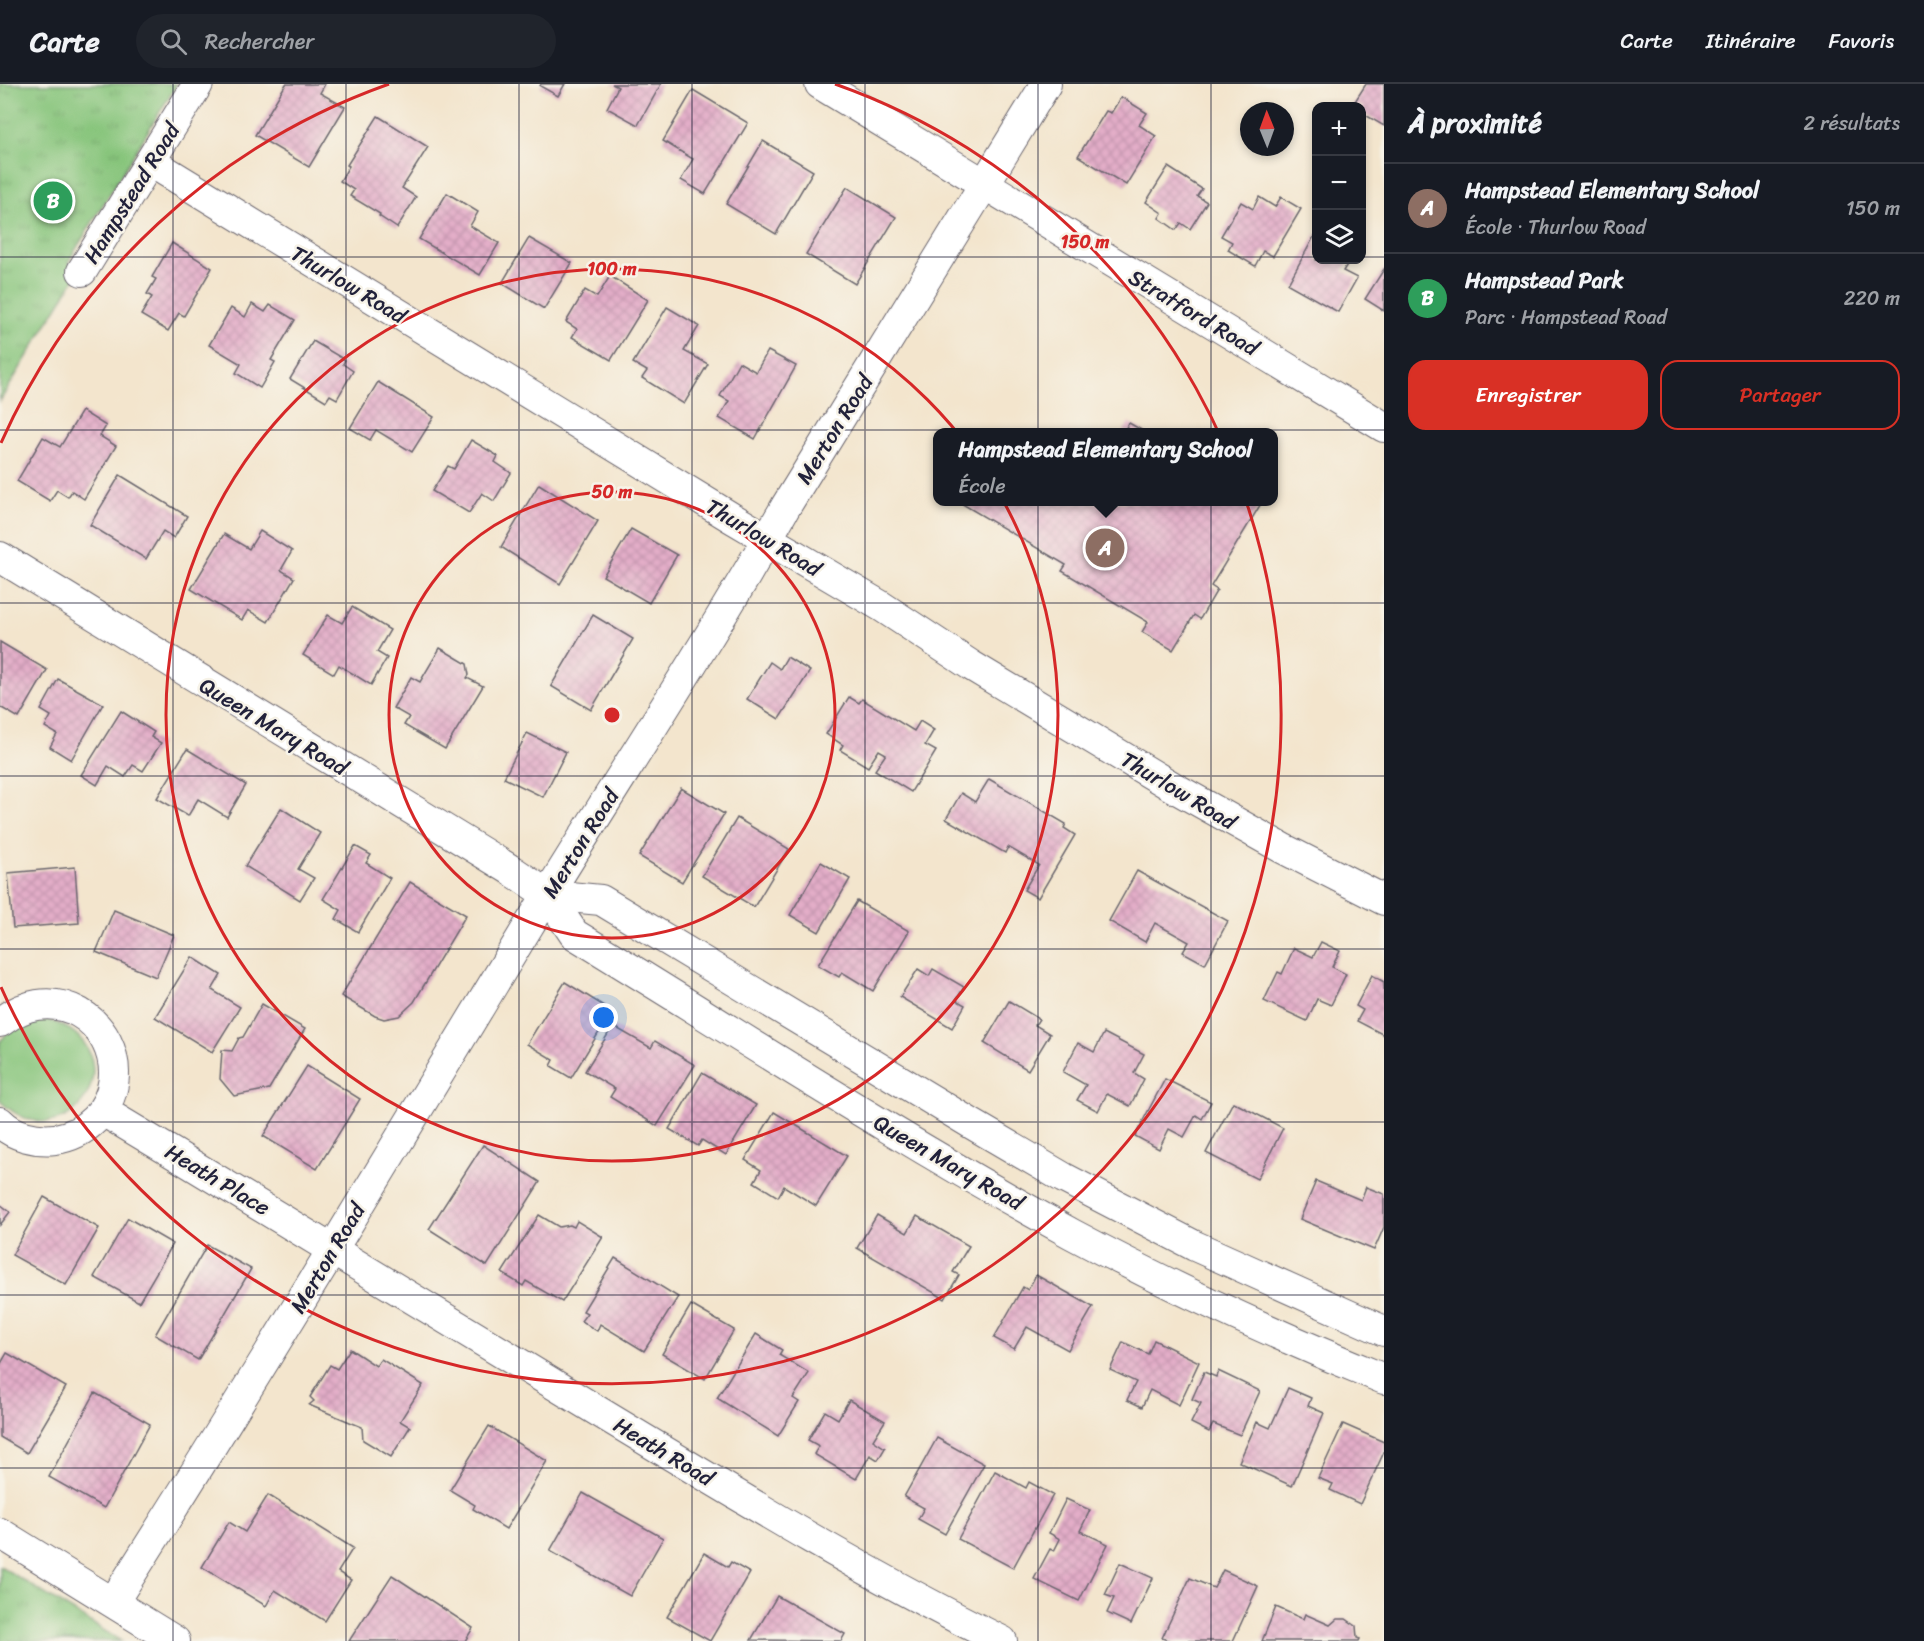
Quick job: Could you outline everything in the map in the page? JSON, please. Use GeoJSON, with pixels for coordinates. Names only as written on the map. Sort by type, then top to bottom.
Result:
{"type":"FeatureCollection","features":[{"type":"Feature","properties":{"kind":"street","name":"Hampstead Road"},"geometry":{"type":"LineString","coordinates":[[82,271],[198,84]]}},
{"type":"Feature","properties":{"kind":"street","name":"Stratford Road"},"geometry":{"type":"LineString","coordinates":[[820,84],[1384,427]]}},
{"type":"Feature","properties":{"kind":"street","name":"Merton Road"},"geometry":{"type":"LineString","coordinates":[[114,1601],[1046,84]]}},
{"type":"Feature","properties":{"kind":"street","name":"Thurlow Road"},"geometry":{"type":"LineString","coordinates":[[151,162],[1192,798],[1282,849],[1384,900]]}},
{"type":"Feature","properties":{"kind":"street","name":"Queen Mary Road"},"geometry":{"type":"LineString","coordinates":[[0,557],[548,894],[601,900],[1014,1150],[1163,1230],[1244,1269],[1384,1331]]}},
{"type":"Feature","properties":{"kind":"street","name":"Queen Mary Road"},"geometry":{"type":"LineString","coordinates":[[548,894],[574,934],[888,1127],[1035,1213],[1142,1270],[1242,1318],[1384,1379]]}},
{"type":"Feature","properties":{"kind":"street"},"geometry":{"type":"LineString","coordinates":[[0,1022],[15,1011],[37,1005],[59,1005],[80,1013],[98,1027],[110,1046],[114,1068],[112,1090],[103,1111],[87,1127],[67,1137],[45,1140],[22,1136],[0,1122]]}},
{"type":"Feature","properties":{"kind":"street","name":"Heath Place"},"geometry":{"type":"LineString","coordinates":[[103,1111],[332,1249]]}},
{"type":"Feature","properties":{"kind":"street"},"geometry":{"type":"LineString","coordinates":[[1142,1270],[1163,1230]]}},
{"type":"Feature","properties":{"kind":"street","name":"Heath Road"},"geometry":{"type":"LineString","coordinates":[[332,1249],[791,1529],[943,1612],[1002,1641]]}},
{"type":"Feature","properties":{"kind":"street"},"geometry":{"type":"LineString","coordinates":[[0,1533],[114,1601],[175,1641]]}},
{"type":"Feature","properties":{"kind":"green space"},"geometry":{"type":"Polygon","coordinates":[[[0,84],[177,84],[68,262],[80,270],[0,401],[0,84]]]}},
{"type":"Feature","properties":{"kind":"green space"},"geometry":{"type":"Polygon","coordinates":[[[48,1020],[76,1034],[90,1054],[93,1076],[86,1096],[71,1113],[51,1121],[27,1118],[0,1101],[0,1042],[4,1036],[21,1025],[48,1020]]]}},
{"type":"Feature","properties":{"kind":"green space"},"geometry":{"type":"Polygon","coordinates":[[[0,1566],[121,1641],[0,1641],[0,1566]]]}},
{"type":"Feature","properties":{"kind":"building"},"geometry":{"type":"Polygon","coordinates":[[[286,84],[325,84],[320,93],[345,107],[309,167],[255,135],[286,84]]]}},
{"type":"Feature","properties":{"kind":"building"},"geometry":{"type":"Polygon","coordinates":[[[541,84],[565,84],[558,96],[540,86],[541,84]]]}},
{"type":"Feature","properties":{"kind":"building"},"geometry":{"type":"Polygon","coordinates":[[[612,84],[661,84],[638,125],[607,108],[618,87],[612,84]]]}},
{"type":"Feature","properties":{"kind":"building"},"geometry":{"type":"Polygon","coordinates":[[[1366,84],[1384,84],[1384,126],[1366,115],[1366,102],[1355,102],[1366,84]]]}},
{"type":"Feature","properties":{"kind":"building"},"geometry":{"type":"Polygon","coordinates":[[[693,90],[748,123],[705,194],[681,180],[693,159],[663,141],[693,90]]]}},
{"type":"Feature","properties":{"kind":"building"},"geometry":{"type":"Polygon","coordinates":[[[1121,97],[1147,113],[1139,125],[1156,136],[1126,185],[1078,156],[1106,111],[1111,113],[1121,97]]]}},
{"type":"Feature","properties":{"kind":"building"},"geometry":{"type":"Polygon","coordinates":[[[378,116],[428,147],[402,188],[416,197],[397,228],[379,216],[380,214],[350,196],[354,190],[340,181],[349,166],[347,165],[378,116]]]}},
{"type":"Feature","properties":{"kind":"building"},"geometry":{"type":"Polygon","coordinates":[[[763,141],[813,171],[776,234],[726,204],[763,141]]]}},
{"type":"Feature","properties":{"kind":"building"},"geometry":{"type":"Polygon","coordinates":[[[1168,167],[1202,189],[1197,196],[1207,202],[1190,229],[1181,223],[1176,230],[1159,218],[1162,213],[1146,202],[1168,167]]]}},
{"type":"Feature","properties":{"kind":"building"},"geometry":{"type":"Polygon","coordinates":[[[847,187],[896,217],[855,284],[806,254],[847,187]]]}},
{"type":"Feature","properties":{"kind":"building"},"geometry":{"type":"Polygon","coordinates":[[[447,193],[478,212],[470,226],[499,243],[480,275],[419,239],[447,193]]]}},
{"type":"Feature","properties":{"kind":"building"},"geometry":{"type":"Polygon","coordinates":[[[1259,197],[1275,207],[1281,197],[1301,209],[1273,256],[1263,251],[1255,266],[1228,250],[1232,242],[1221,236],[1241,202],[1253,209],[1259,197]]]}},
{"type":"Feature","properties":{"kind":"building"},"geometry":{"type":"Polygon","coordinates":[[[529,238],[572,263],[544,309],[502,283],[529,238]]]}},
{"type":"Feature","properties":{"kind":"building"},"geometry":{"type":"Polygon","coordinates":[[[1312,240],[1312,264],[1347,264],[1343,271],[1357,278],[1338,312],[1288,284],[1312,240]]]}},
{"type":"Feature","properties":{"kind":"building"},"geometry":{"type":"Polygon","coordinates":[[[172,243],[212,268],[184,316],[179,313],[168,331],[141,315],[152,297],[147,294],[156,279],[152,277],[172,243]]]}},
{"type":"Feature","properties":{"kind":"building"},"geometry":{"type":"Polygon","coordinates":[[[1384,269],[1384,311],[1365,299],[1384,269]]]}},
{"type":"Feature","properties":{"kind":"building"},"geometry":{"type":"Polygon","coordinates":[[[610,276],[648,300],[611,360],[572,337],[577,329],[566,322],[585,290],[597,297],[610,276]]]}},
{"type":"Feature","properties":{"kind":"building"},"geometry":{"type":"Polygon","coordinates":[[[252,304],[265,312],[270,305],[295,320],[271,360],[275,362],[260,388],[236,373],[241,364],[209,345],[231,308],[245,317],[252,304]]]}},
{"type":"Feature","properties":{"kind":"building"},"geometry":{"type":"Polygon","coordinates":[[[667,307],[699,326],[684,351],[708,364],[684,404],[642,378],[647,371],[633,363],[667,307]]]}},
{"type":"Feature","properties":{"kind":"building"},"geometry":{"type":"Polygon","coordinates":[[[313,341],[345,360],[343,364],[353,371],[337,399],[330,395],[326,401],[290,379],[313,341]]]}},
{"type":"Feature","properties":{"kind":"building"},"geometry":{"type":"Polygon","coordinates":[[[768,351],[796,366],[755,439],[719,418],[729,401],[720,396],[739,362],[756,372],[768,351]]]}},
{"type":"Feature","properties":{"kind":"building"},"geometry":{"type":"Polygon","coordinates":[[[378,382],[434,417],[412,452],[376,430],[370,440],[350,428],[378,382]]]}},
{"type":"Feature","properties":{"kind":"building"},"geometry":{"type":"Polygon","coordinates":[[[82,411],[106,426],[100,436],[116,446],[84,499],[72,491],[68,497],[57,490],[50,501],[17,481],[43,437],[60,447],[82,411]]]}},
{"type":"Feature","properties":{"kind":"building"},"geometry":{"type":"Polygon","coordinates":[[[1129,423],[1138,428],[1126,428],[1129,423]]]}},
{"type":"Feature","properties":{"kind":"building"},"geometry":{"type":"Polygon","coordinates":[[[471,440],[498,456],[495,462],[511,473],[494,501],[482,493],[469,513],[432,491],[448,466],[454,469],[471,440]]]}},
{"type":"Feature","properties":{"kind":"building"},"geometry":{"type":"Polygon","coordinates":[[[120,475],[187,516],[174,538],[163,531],[146,559],[90,525],[120,475]]]}},
{"type":"Feature","properties":{"kind":"building"},"geometry":{"type":"Polygon","coordinates":[[[539,484],[598,521],[560,584],[501,547],[539,484]]]}},
{"type":"Feature","properties":{"kind":"building"},"geometry":{"type":"Polygon","coordinates":[[[966,506],[1260,506],[1211,586],[1217,590],[1200,619],[1194,615],[1173,650],[1142,632],[1148,622],[1062,571],[1066,565],[966,506]]]}},
{"type":"Feature","properties":{"kind":"building"},"geometry":{"type":"Polygon","coordinates":[[[631,529],[677,555],[649,603],[603,576],[631,529]]]}},
{"type":"Feature","properties":{"kind":"building"},"geometry":{"type":"Polygon","coordinates":[[[260,531],[292,551],[281,570],[294,578],[268,622],[248,610],[242,620],[191,589],[224,534],[249,549],[260,531]]]}},
{"type":"Feature","properties":{"kind":"building"},"geometry":{"type":"Polygon","coordinates":[[[352,607],[390,630],[377,652],[387,658],[371,685],[339,665],[334,674],[303,655],[328,615],[342,623],[352,607]]]}},
{"type":"Feature","properties":{"kind":"building"},"geometry":{"type":"Polygon","coordinates":[[[593,615],[633,639],[591,710],[551,686],[593,615]]]}},
{"type":"Feature","properties":{"kind":"building"},"geometry":{"type":"Polygon","coordinates":[[[0,642],[47,670],[19,718],[0,707],[0,642]]]}},
{"type":"Feature","properties":{"kind":"building"},"geometry":{"type":"Polygon","coordinates":[[[440,648],[467,664],[469,675],[467,678],[483,686],[445,749],[404,725],[409,717],[393,708],[411,677],[420,682],[440,648]]]}},
{"type":"Feature","properties":{"kind":"building"},"geometry":{"type":"Polygon","coordinates":[[[787,657],[810,671],[779,719],[747,699],[770,662],[780,669],[787,657]]]}},
{"type":"Feature","properties":{"kind":"building"},"geometry":{"type":"Polygon","coordinates":[[[58,679],[103,704],[71,760],[50,747],[57,734],[45,727],[51,716],[41,710],[58,679]]]}},
{"type":"Feature","properties":{"kind":"building"},"geometry":{"type":"Polygon","coordinates":[[[849,697],[859,703],[862,699],[914,731],[920,721],[934,730],[925,745],[936,751],[911,792],[875,770],[886,754],[879,750],[868,767],[840,750],[843,745],[826,734],[849,697]]]}},
{"type":"Feature","properties":{"kind":"building"},"geometry":{"type":"Polygon","coordinates":[[[121,711],[154,732],[151,737],[161,743],[143,771],[133,765],[125,777],[108,766],[97,785],[81,775],[121,711]]]}},
{"type":"Feature","properties":{"kind":"building"},"geometry":{"type":"Polygon","coordinates":[[[527,733],[566,752],[543,797],[504,778],[527,733]]]}},
{"type":"Feature","properties":{"kind":"building"},"geometry":{"type":"Polygon","coordinates":[[[187,749],[246,785],[227,817],[198,799],[188,816],[157,798],[187,749]]]}},
{"type":"Feature","properties":{"kind":"building"},"geometry":{"type":"Polygon","coordinates":[[[989,779],[1066,824],[1064,828],[1075,835],[1038,898],[1024,890],[1039,865],[1008,847],[1005,853],[946,819],[961,793],[975,802],[989,779]]]}},
{"type":"Feature","properties":{"kind":"building"},"geometry":{"type":"Polygon","coordinates":[[[681,788],[724,814],[682,882],[639,856],[681,788]]]}},
{"type":"Feature","properties":{"kind":"building"},"geometry":{"type":"Polygon","coordinates":[[[281,808],[320,833],[298,869],[314,878],[300,900],[245,866],[281,808]]]}},
{"type":"Feature","properties":{"kind":"building"},"geometry":{"type":"Polygon","coordinates":[[[737,818],[789,849],[754,907],[702,876],[737,818]]]}},
{"type":"Feature","properties":{"kind":"building"},"geometry":{"type":"Polygon","coordinates":[[[355,846],[371,855],[366,863],[390,878],[358,932],[336,919],[341,910],[323,899],[355,846]]]}},
{"type":"Feature","properties":{"kind":"building"},"geometry":{"type":"Polygon","coordinates":[[[821,862],[850,879],[819,932],[790,915],[821,862]]]}},
{"type":"Feature","properties":{"kind":"building"},"geometry":{"type":"Polygon","coordinates":[[[75,867],[79,923],[13,928],[8,873],[75,867]]]}},
{"type":"Feature","properties":{"kind":"building"},"geometry":{"type":"Polygon","coordinates":[[[1137,871],[1228,921],[1205,964],[1183,952],[1189,942],[1155,923],[1145,942],[1109,921],[1137,871]]]}},
{"type":"Feature","properties":{"kind":"building"},"geometry":{"type":"Polygon","coordinates":[[[410,882],[466,915],[414,1002],[399,1016],[384,1019],[341,996],[410,882]]]}},
{"type":"Feature","properties":{"kind":"building"},"geometry":{"type":"Polygon","coordinates":[[[857,901],[909,931],[873,991],[842,972],[839,977],[818,965],[857,901]]]}},
{"type":"Feature","properties":{"kind":"building"},"geometry":{"type":"Polygon","coordinates":[[[114,910],[174,935],[156,977],[96,952],[114,910]]]}},
{"type":"Feature","properties":{"kind":"building"},"geometry":{"type":"Polygon","coordinates":[[[1321,942],[1340,951],[1332,967],[1346,974],[1331,1005],[1317,999],[1307,1021],[1264,1001],[1278,972],[1282,974],[1294,948],[1313,957],[1321,942]]]}},
{"type":"Feature","properties":{"kind":"building"},"geometry":{"type":"Polygon","coordinates":[[[192,957],[221,975],[212,990],[240,1007],[212,1052],[155,1017],[192,957]]]}},
{"type":"Feature","properties":{"kind":"building"},"geometry":{"type":"Polygon","coordinates":[[[918,969],[929,976],[933,969],[964,987],[956,1000],[965,1005],[952,1028],[900,997],[918,969]]]}},
{"type":"Feature","properties":{"kind":"building"},"geometry":{"type":"Polygon","coordinates":[[[1372,975],[1384,982],[1384,1035],[1357,1021],[1363,1010],[1356,1006],[1372,975]]]}},
{"type":"Feature","properties":{"kind":"building"},"geometry":{"type":"Polygon","coordinates":[[[565,982],[612,1011],[571,1078],[551,1066],[554,1060],[527,1044],[565,982]]]}},
{"type":"Feature","properties":{"kind":"building"},"geometry":{"type":"Polygon","coordinates":[[[1009,1001],[1039,1019],[1035,1025],[1050,1034],[1028,1070],[984,1043],[1009,1001]]]}},
{"type":"Feature","properties":{"kind":"building"},"geometry":{"type":"Polygon","coordinates":[[[262,1004],[305,1029],[269,1089],[234,1096],[220,1079],[222,1050],[232,1051],[262,1004]]]}},
{"type":"Feature","properties":{"kind":"building"},"geometry":{"type":"Polygon","coordinates":[[[613,1026],[651,1048],[655,1041],[695,1065],[657,1126],[610,1097],[615,1089],[585,1071],[613,1026]]]}},
{"type":"Feature","properties":{"kind":"building"},"geometry":{"type":"Polygon","coordinates":[[[1104,1033],[1144,1054],[1134,1073],[1144,1079],[1130,1106],[1107,1094],[1098,1111],[1077,1100],[1086,1085],[1063,1072],[1078,1043],[1094,1052],[1104,1033]]]}},
{"type":"Feature","properties":{"kind":"building"},"geometry":{"type":"Polygon","coordinates":[[[307,1066],[360,1099],[317,1169],[263,1136],[307,1066]]]}},
{"type":"Feature","properties":{"kind":"building"},"geometry":{"type":"Polygon","coordinates":[[[702,1073],[756,1105],[726,1155],[702,1140],[698,1146],[669,1129],[702,1073]]]}},
{"type":"Feature","properties":{"kind":"building"},"geometry":{"type":"Polygon","coordinates":[[[1165,1079],[1211,1102],[1202,1119],[1196,1115],[1184,1137],[1169,1129],[1159,1149],[1135,1136],[1165,1079]]]}},
{"type":"Feature","properties":{"kind":"building"},"geometry":{"type":"Polygon","coordinates":[[[1233,1102],[1283,1128],[1257,1179],[1206,1153],[1233,1102]]]}},
{"type":"Feature","properties":{"kind":"building"},"geometry":{"type":"Polygon","coordinates":[[[774,1112],[847,1156],[816,1206],[784,1186],[778,1197],[754,1182],[761,1170],[745,1160],[774,1112]]]}},
{"type":"Feature","properties":{"kind":"building"},"geometry":{"type":"Polygon","coordinates":[[[483,1145],[540,1182],[487,1266],[429,1229],[483,1145]]]}},
{"type":"Feature","properties":{"kind":"building"},"geometry":{"type":"Polygon","coordinates":[[[1316,1181],[1361,1200],[1366,1187],[1384,1194],[1384,1227],[1374,1250],[1300,1219],[1316,1181]]]}},
{"type":"Feature","properties":{"kind":"building"},"geometry":{"type":"Polygon","coordinates":[[[44,1197],[99,1228],[66,1285],[12,1255],[44,1197]]]}},
{"type":"Feature","properties":{"kind":"building"},"geometry":{"type":"Polygon","coordinates":[[[0,1204],[10,1212],[0,1225],[0,1204]]]}},
{"type":"Feature","properties":{"kind":"building"},"geometry":{"type":"Polygon","coordinates":[[[539,1215],[559,1227],[570,1225],[574,1227],[577,1221],[603,1237],[562,1302],[526,1281],[523,1286],[502,1273],[539,1215]]]}},
{"type":"Feature","properties":{"kind":"building"},"geometry":{"type":"Polygon","coordinates":[[[877,1215],[907,1233],[917,1216],[969,1246],[953,1272],[959,1275],[945,1299],[857,1248],[877,1215]]]}},
{"type":"Feature","properties":{"kind":"building"},"geometry":{"type":"Polygon","coordinates":[[[128,1218],[173,1244],[139,1302],[94,1277],[128,1218]]]}},
{"type":"Feature","properties":{"kind":"building"},"geometry":{"type":"Polygon","coordinates":[[[207,1245],[251,1269],[198,1360],[155,1335],[207,1245]]]}},
{"type":"Feature","properties":{"kind":"building"},"geometry":{"type":"Polygon","coordinates":[[[615,1258],[678,1297],[644,1351],[600,1324],[597,1331],[581,1321],[587,1313],[583,1311],[615,1258]]]}},
{"type":"Feature","properties":{"kind":"building"},"geometry":{"type":"Polygon","coordinates":[[[1036,1275],[1093,1307],[1068,1350],[1027,1327],[1014,1349],[994,1338],[1023,1287],[1028,1290],[1036,1275]]]}},
{"type":"Feature","properties":{"kind":"building"},"geometry":{"type":"Polygon","coordinates":[[[691,1305],[734,1330],[705,1379],[662,1354],[691,1305]]]}},
{"type":"Feature","properties":{"kind":"building"},"geometry":{"type":"Polygon","coordinates":[[[756,1334],[782,1350],[779,1355],[809,1373],[793,1398],[799,1402],[778,1436],[717,1398],[756,1334]]]}},
{"type":"Feature","properties":{"kind":"building"},"geometry":{"type":"Polygon","coordinates":[[[1154,1340],[1199,1362],[1179,1405],[1150,1390],[1142,1407],[1127,1400],[1136,1382],[1110,1370],[1123,1342],[1148,1354],[1154,1340]]]}},
{"type":"Feature","properties":{"kind":"building"},"geometry":{"type":"Polygon","coordinates":[[[350,1349],[376,1366],[381,1359],[423,1385],[400,1421],[410,1427],[391,1457],[363,1440],[362,1427],[309,1405],[314,1401],[310,1397],[330,1365],[337,1369],[350,1349]]]}},
{"type":"Feature","properties":{"kind":"building"},"geometry":{"type":"Polygon","coordinates":[[[7,1353],[66,1387],[27,1453],[0,1437],[0,1365],[7,1353]]]}},
{"type":"Feature","properties":{"kind":"building"},"geometry":{"type":"Polygon","coordinates":[[[1218,1371],[1260,1391],[1240,1435],[1213,1424],[1209,1432],[1191,1423],[1201,1403],[1192,1399],[1204,1372],[1216,1377],[1218,1371]]]}},
{"type":"Feature","properties":{"kind":"building"},"geometry":{"type":"Polygon","coordinates":[[[1288,1388],[1311,1398],[1308,1406],[1324,1413],[1292,1486],[1239,1462],[1257,1422],[1270,1428],[1288,1388]]]}},
{"type":"Feature","properties":{"kind":"building"},"geometry":{"type":"Polygon","coordinates":[[[95,1393],[150,1424],[104,1508],[49,1477],[95,1393]]]}},
{"type":"Feature","properties":{"kind":"building"},"geometry":{"type":"Polygon","coordinates":[[[849,1400],[885,1421],[873,1440],[885,1448],[878,1460],[870,1455],[856,1479],[814,1454],[819,1446],[808,1440],[825,1411],[838,1419],[849,1400]]]}},
{"type":"Feature","properties":{"kind":"building"},"geometry":{"type":"Polygon","coordinates":[[[1343,1424],[1384,1442],[1384,1452],[1360,1504],[1330,1490],[1333,1484],[1318,1478],[1343,1424]]]}},
{"type":"Feature","properties":{"kind":"building"},"geometry":{"type":"Polygon","coordinates":[[[489,1426],[547,1461],[506,1529],[473,1509],[475,1505],[450,1490],[489,1426]]]}},
{"type":"Feature","properties":{"kind":"building"},"geometry":{"type":"Polygon","coordinates":[[[937,1438],[984,1464],[945,1534],[918,1519],[924,1508],[904,1497],[937,1438]]]}},
{"type":"Feature","properties":{"kind":"building"},"geometry":{"type":"Polygon","coordinates":[[[995,1471],[1026,1488],[1029,1482],[1053,1495],[1013,1568],[958,1539],[995,1471]]]}},
{"type":"Feature","properties":{"kind":"building"},"geometry":{"type":"Polygon","coordinates":[[[583,1493],[663,1538],[630,1596],[550,1551],[583,1493]]]}},
{"type":"Feature","properties":{"kind":"building"},"geometry":{"type":"Polygon","coordinates":[[[268,1495],[353,1548],[338,1572],[351,1580],[325,1621],[275,1590],[266,1606],[202,1567],[229,1522],[245,1532],[268,1495]]]}},
{"type":"Feature","properties":{"kind":"building"},"geometry":{"type":"Polygon","coordinates":[[[1066,1499],[1090,1510],[1080,1531],[1108,1544],[1079,1601],[1034,1579],[1050,1549],[1054,1551],[1060,1539],[1049,1533],[1066,1499]]]}},
{"type":"Feature","properties":{"kind":"building"},"geometry":{"type":"Polygon","coordinates":[[[704,1553],[728,1567],[731,1562],[750,1573],[710,1641],[667,1617],[704,1553]]]}},
{"type":"Feature","properties":{"kind":"building"},"geometry":{"type":"Polygon","coordinates":[[[1120,1563],[1153,1578],[1131,1624],[1107,1613],[1114,1598],[1105,1595],[1120,1563]]]}},
{"type":"Feature","properties":{"kind":"building"},"geometry":{"type":"Polygon","coordinates":[[[1223,1570],[1258,1586],[1233,1641],[1170,1641],[1162,1638],[1190,1578],[1214,1588],[1223,1570]]]}},
{"type":"Feature","properties":{"kind":"building"},"geometry":{"type":"Polygon","coordinates":[[[392,1575],[473,1628],[465,1641],[349,1641],[392,1575]]]}},
{"type":"Feature","properties":{"kind":"building"},"geometry":{"type":"Polygon","coordinates":[[[777,1596],[845,1634],[841,1641],[751,1640],[777,1596]]]}},
{"type":"Feature","properties":{"kind":"building"},"geometry":{"type":"Polygon","coordinates":[[[1276,1607],[1303,1619],[1305,1614],[1330,1625],[1337,1619],[1346,1619],[1356,1626],[1357,1638],[1360,1639],[1359,1641],[1262,1641],[1276,1607]]]}},
{"type":"Feature","properties":{"kind":"place","name":"Hampstead Park"},"geometry":{"type":"Point","coordinates":[53,201]}},
{"type":"Feature","properties":{"kind":"place","name":"Hampstead Elementary School"},"geometry":{"type":"Point","coordinates":[1105,548]}}]}
